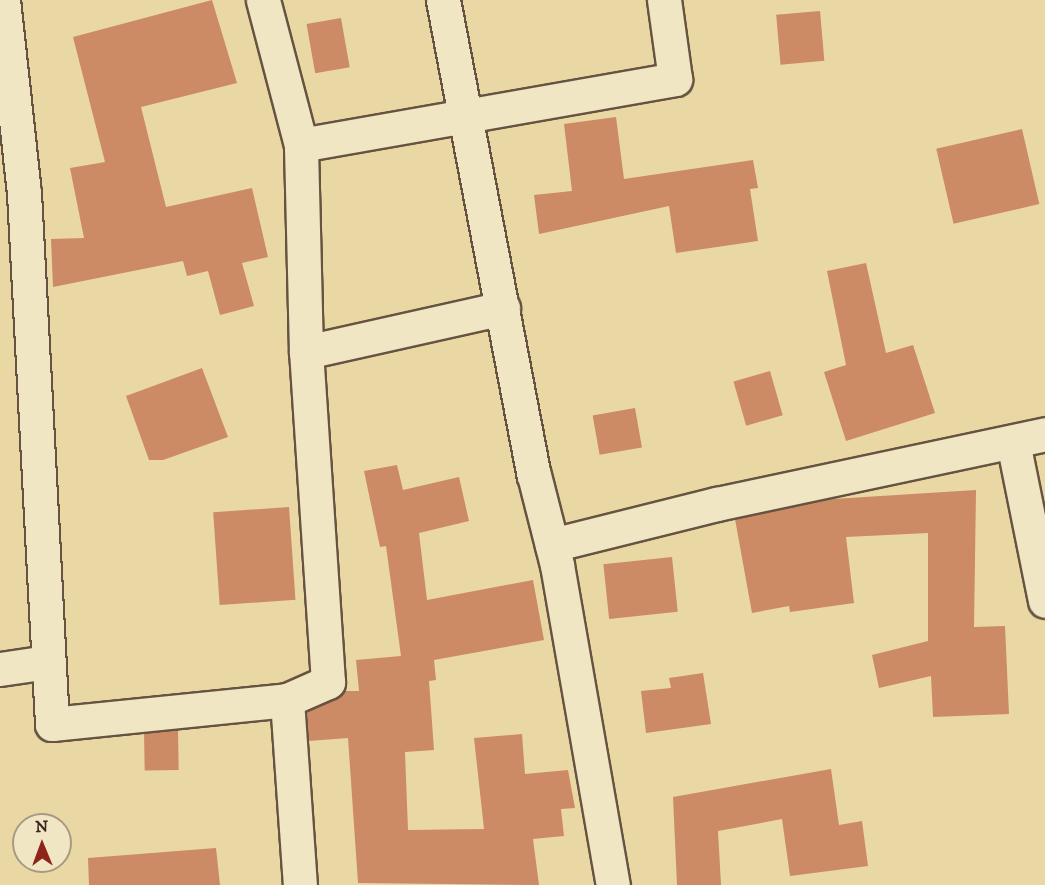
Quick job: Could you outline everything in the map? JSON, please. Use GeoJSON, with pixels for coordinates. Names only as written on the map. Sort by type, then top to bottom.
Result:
{"type":"FeatureCollection","features":[{"type":"Feature","properties":{"kind":"street"},"geometry":{"type":"LineString","coordinates":[[3,0],[14,265],[52,724],[287,700],[328,682],[306,352],[301,145],[263,0]]}},
{"type":"Feature","properties":{"kind":"street"},"geometry":{"type":"LineString","coordinates":[[443,0],[552,545],[613,885]]}},
{"type":"Feature","properties":{"kind":"street"},"geometry":{"type":"LineString","coordinates":[[301,145],[675,79],[664,0]]}},
{"type":"Feature","properties":{"kind":"street"},"geometry":{"type":"LineString","coordinates":[[306,352],[503,308]]}},
{"type":"Feature","properties":{"kind":"street"},"geometry":{"type":"LineString","coordinates":[[552,545],[717,504],[1045,434]]}},
{"type":"Feature","properties":{"kind":"street"},"geometry":{"type":"LineString","coordinates":[[1013,442],[1045,601]]}},
{"type":"Feature","properties":{"kind":"street"},"geometry":{"type":"LineString","coordinates":[[0,669],[48,662]]}},
{"type":"Feature","properties":{"kind":"street"},"geometry":{"type":"LineString","coordinates":[[287,700],[300,885]]}},
{"type":"Feature","properties":{"kind":"building"},"geometry":{"type":"Polygon","coordinates":[[[212,0],[237,83],[141,107],[166,207],[252,188],[268,257],[242,263],[254,306],[220,315],[208,271],[187,276],[183,261],[53,287],[51,239],[84,238],[70,168],[105,162],[73,37],[212,0]]]}},
{"type":"Feature","properties":{"kind":"building"},"geometry":{"type":"Polygon","coordinates":[[[820,11],[824,61],[781,65],[776,15],[820,11]]]}},
{"type":"Feature","properties":{"kind":"building"},"geometry":{"type":"Polygon","coordinates":[[[341,18],[350,67],[315,73],[307,24],[341,18]]]}},
{"type":"Feature","properties":{"kind":"building"},"geometry":{"type":"Polygon","coordinates":[[[616,117],[624,179],[753,160],[758,188],[750,189],[758,241],[676,253],[669,206],[539,234],[534,195],[572,191],[564,124],[616,117]]]}},
{"type":"Feature","properties":{"kind":"building"},"geometry":{"type":"Polygon","coordinates":[[[1022,129],[1039,204],[954,224],[936,149],[1022,129]]]}},
{"type":"Feature","properties":{"kind":"building"},"geometry":{"type":"Polygon","coordinates":[[[866,263],[886,353],[913,345],[935,413],[846,441],[824,372],[846,365],[827,271],[866,263]]]}},
{"type":"Feature","properties":{"kind":"building"},"geometry":{"type":"Polygon","coordinates":[[[202,368],[228,437],[163,460],[149,460],[126,396],[202,368]]]}},
{"type":"Feature","properties":{"kind":"building"},"geometry":{"type":"Polygon","coordinates":[[[770,371],[783,415],[746,426],[733,381],[770,371]]]}},
{"type":"Feature","properties":{"kind":"building"},"geometry":{"type":"Polygon","coordinates":[[[635,408],[642,447],[600,455],[593,415],[635,408]]]}},
{"type":"Feature","properties":{"kind":"building"},"geometry":{"type":"Polygon","coordinates":[[[397,465],[403,490],[459,477],[469,521],[419,533],[427,600],[533,580],[544,640],[434,660],[436,680],[429,681],[434,750],[405,752],[408,830],[484,829],[474,738],[522,734],[525,774],[568,770],[575,808],[561,809],[564,836],[533,839],[539,885],[358,883],[348,738],[309,741],[307,712],[344,691],[359,691],[356,660],[401,656],[386,546],[380,547],[364,471],[397,465]]]}},
{"type":"Feature","properties":{"kind":"building"},"geometry":{"type":"Polygon","coordinates":[[[976,490],[974,627],[1005,626],[1009,714],[933,717],[931,676],[879,688],[872,655],[928,641],[928,533],[846,537],[854,603],[790,612],[789,606],[752,613],[735,519],[833,499],[976,490]]]}},
{"type":"Feature","properties":{"kind":"building"},"geometry":{"type":"Polygon","coordinates":[[[289,507],[295,600],[220,605],[213,512],[289,507]]]}},
{"type":"Feature","properties":{"kind":"building"},"geometry":{"type":"Polygon","coordinates":[[[672,557],[678,612],[609,619],[603,564],[672,557]]]}},
{"type":"Feature","properties":{"kind":"building"},"geometry":{"type":"Polygon","coordinates":[[[703,673],[711,724],[646,733],[641,691],[671,688],[669,678],[703,673]]]}},
{"type":"Feature","properties":{"kind":"building"},"geometry":{"type":"Polygon","coordinates":[[[178,730],[179,770],[145,771],[144,731],[178,730]]]}},
{"type":"Feature","properties":{"kind":"building"},"geometry":{"type":"Polygon","coordinates":[[[831,769],[839,825],[862,821],[868,866],[790,876],[782,819],[718,831],[721,885],[677,885],[673,797],[831,769]]]}},
{"type":"Feature","properties":{"kind":"building"},"geometry":{"type":"Polygon","coordinates":[[[216,848],[220,885],[89,885],[88,858],[216,848]]]}}]}
